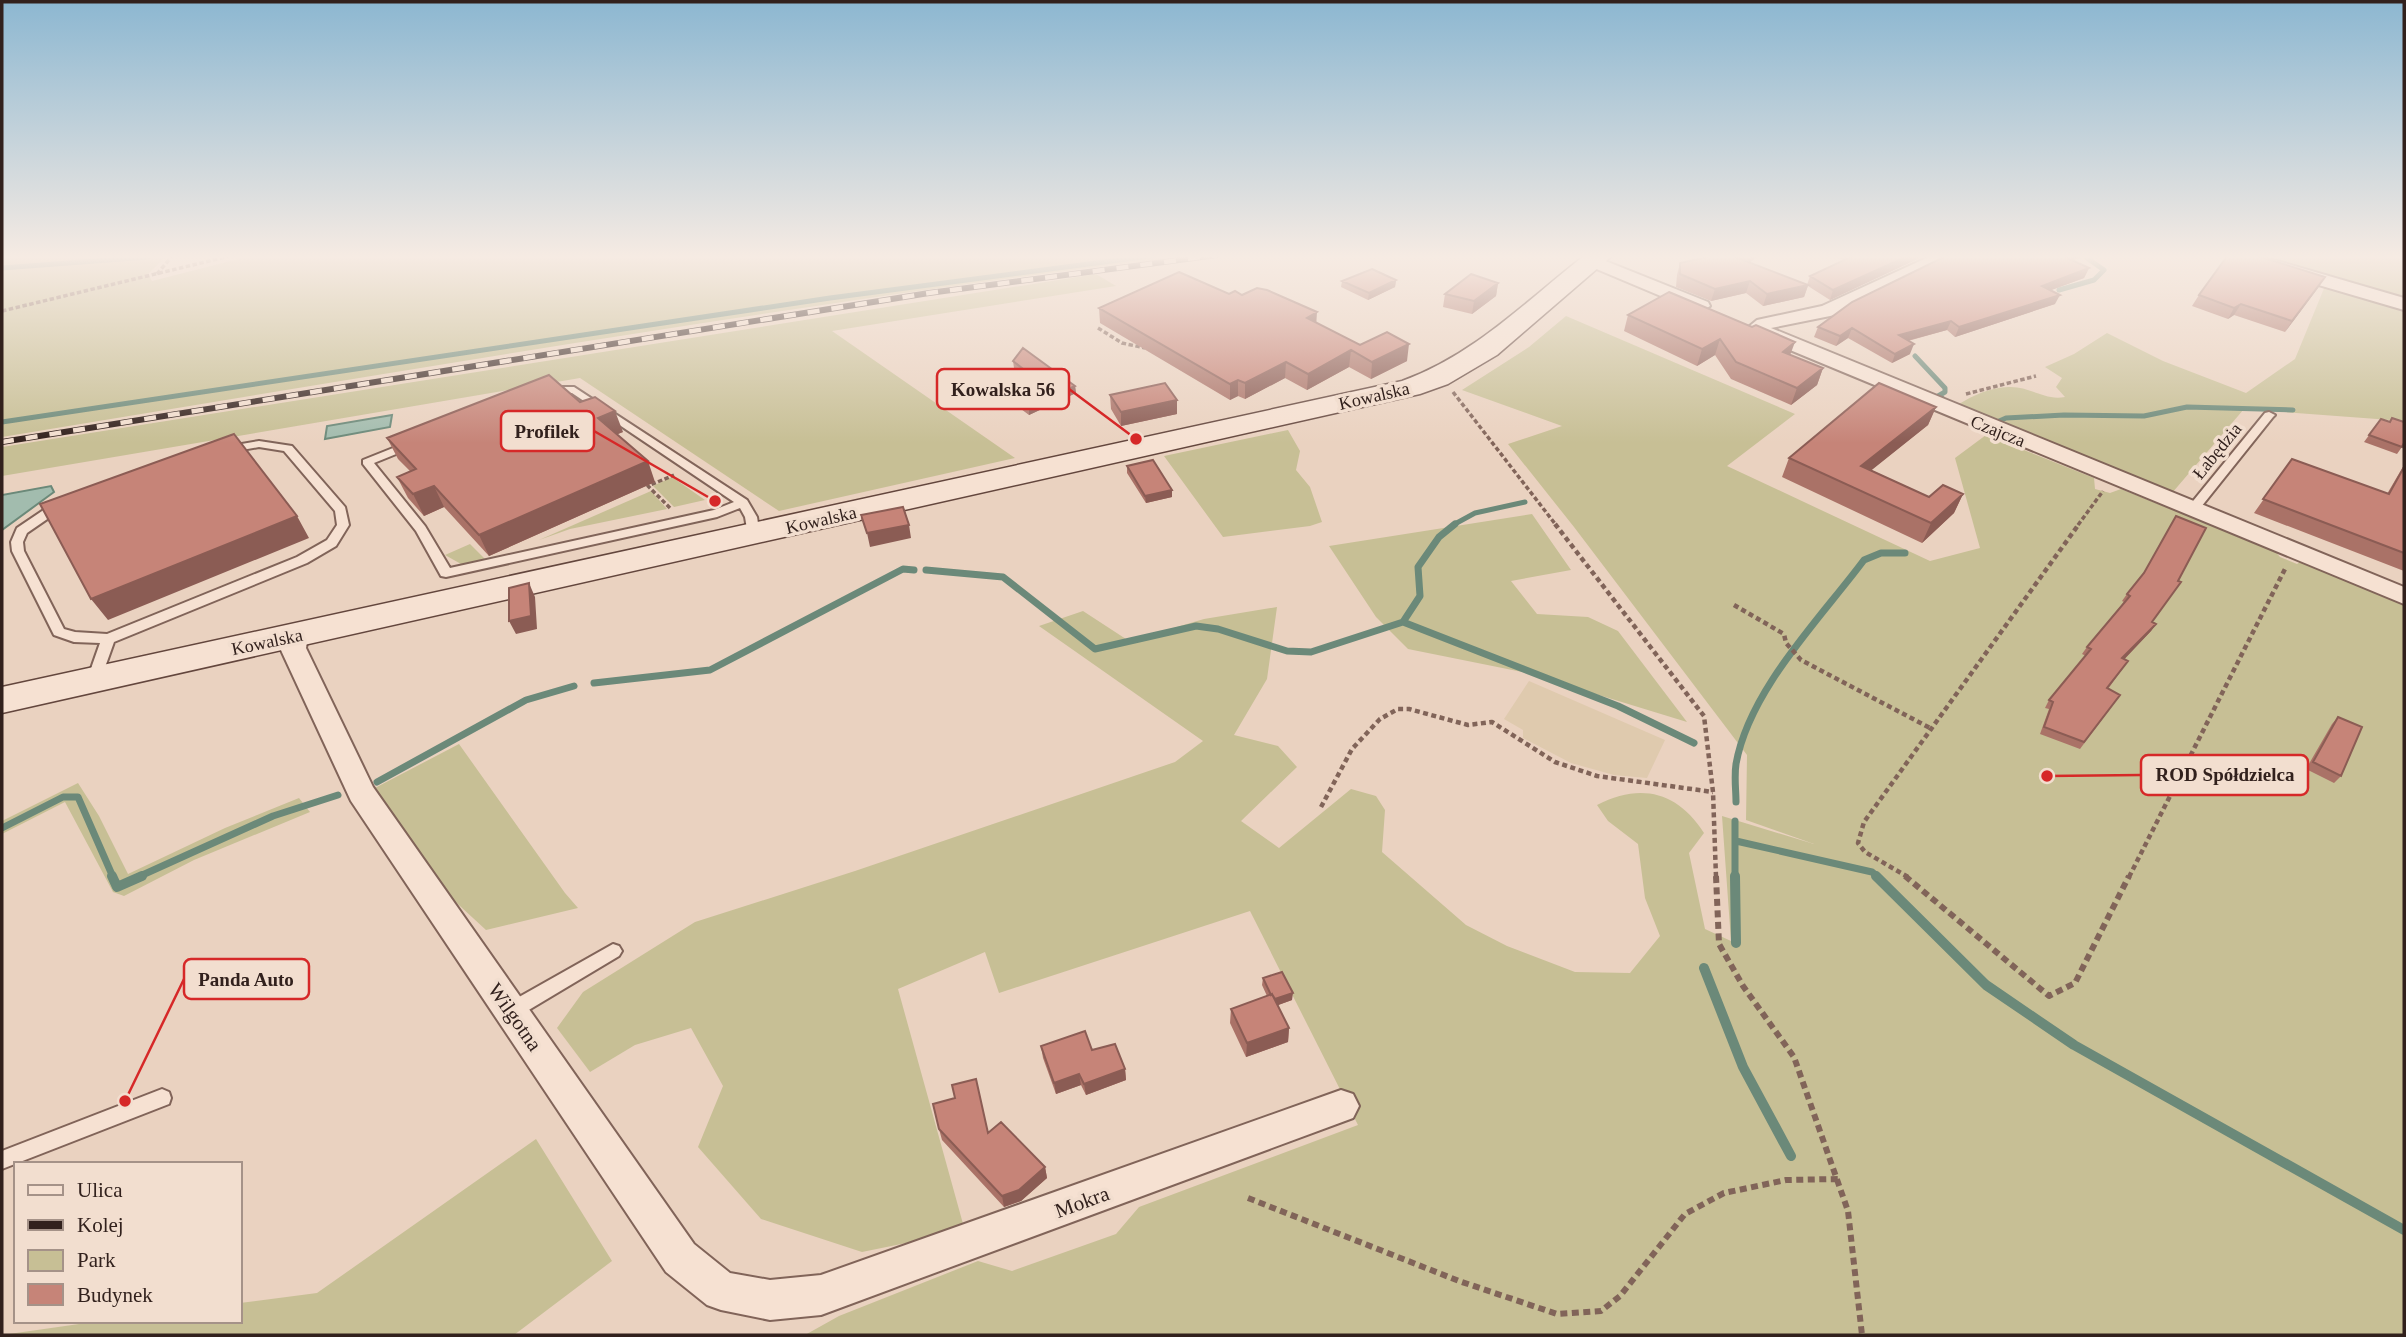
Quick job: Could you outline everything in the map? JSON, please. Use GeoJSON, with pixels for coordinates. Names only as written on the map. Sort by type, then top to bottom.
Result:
{"type":"FeatureCollection","features":[{"type":"Feature","properties":{"kind":"street","name":"Kowalska"},"geometry":{"type":"LineString","coordinates":[[2,701],[1427,384],[1452,373],[1488,349],[1526,317]]}},
{"type":"Feature","properties":{"kind":"street","name":"Czajcza"},"geometry":{"type":"LineString","coordinates":[[1797,317],[1750,327],[2111,478],[2404,596]]}},
{"type":"Feature","properties":{"kind":"street","name":"Wilgotna"},"geometry":{"type":"LineString","coordinates":[[295,636],[293,649],[361,793],[680,1258],[721,1291],[770,1300],[821,1295]]}},
{"type":"Feature","properties":{"kind":"street","name":"Mokra"},"geometry":{"type":"LineString","coordinates":[[821,1295],[1341,1106]]}},
{"type":"Feature","properties":{"kind":"lane"},"geometry":{"type":"LineString","coordinates":[[540,394],[552,388],[574,390],[691,467],[743,503],[751,517],[754,535]]}},
{"type":"Feature","properties":{"kind":"lane","name":"Łabędzia"},"geometry":{"type":"LineString","coordinates":[[2193,509],[2269,415]]}},
{"type":"Feature","properties":{"kind":"lane"},"geometry":{"type":"LineString","coordinates":[[429,438],[367,462],[416,521],[437,552],[446,573],[717,513],[743,503]]}},
{"type":"Feature","properties":{"kind":"lane"},"geometry":{"type":"LineString","coordinates":[[94,680],[108,639],[302,561],[332,543],[343,525],[344,515],[288,448],[259,443],[205,453],[52,510],[21,531],[17,542],[18,551],[60,632],[74,637],[108,639]]}},
{"type":"Feature","properties":{"kind":"lane"},"geometry":{"type":"LineString","coordinates":[[511,1011],[613,951]]}},
{"type":"Feature","properties":{"kind":"lane"},"geometry":{"type":"LineString","coordinates":[[2,1160],[162,1098]]}},
{"type":"Feature","properties":{"kind":"path"},"geometry":{"type":"LineString","coordinates":[[1098,328],[1122,344],[1150,348]]}},
{"type":"Feature","properties":{"kind":"path"},"geometry":{"type":"LineString","coordinates":[[1940,407],[1956,397],[2036,376]]}},
{"type":"Feature","properties":{"kind":"path"},"geometry":{"type":"LineString","coordinates":[[1471,414],[1704,716],[1713,792],[1719,944],[1743,986],[1794,1057],[1848,1211],[1862,1335]]}},
{"type":"Feature","properties":{"kind":"path"},"geometry":{"type":"LineString","coordinates":[[671,522],[670,507],[648,486],[691,467]]}},
{"type":"Feature","properties":{"kind":"path"},"geometry":{"type":"LineString","coordinates":[[2111,478],[1864,822],[1858,843],[1865,852],[1916,882],[2049,996],[2075,983],[2294,551]]}},
{"type":"Feature","properties":{"kind":"path"},"geometry":{"type":"LineString","coordinates":[[1734,604],[1784,634],[1789,648],[1801,660],[1932,729]]}},
{"type":"Feature","properties":{"kind":"path"},"geometry":{"type":"LineString","coordinates":[[1321,807],[1352,749],[1380,719],[1398,709],[1409,709],[1468,725],[1492,722],[1544,753],[1549,760],[1584,772],[1713,792]]}},
{"type":"Feature","properties":{"kind":"path"},"geometry":{"type":"LineString","coordinates":[[1248,1198],[1459,1281],[1558,1314],[1601,1311],[1620,1296],[1685,1214],[1724,1193],[1786,1180],[1838,1179]]}},
{"type":"Feature","properties":{"kind":"shaded area"},"geometry":{"type":"Polygon","coordinates":[[[392,415],[390,427],[325,439],[327,426],[392,415]]]}},
{"type":"Feature","properties":{"kind":"shaded area"},"geometry":{"type":"Polygon","coordinates":[[[51,486],[54,492],[2,530],[2,495],[51,486]]]}},
{"type":"Feature","properties":{"kind":"shaded area"},"geometry":{"type":"Polygon","coordinates":[[[1529,681],[1665,740],[1647,778],[1614,775],[1571,763],[1523,738],[1523,730],[1504,719],[1529,681]]]}},
{"type":"Feature","properties":{"kind":"green space"},"geometry":{"type":"Polygon","coordinates":[[[2,317],[743,317],[448,364],[2,437],[2,317]]]}},
{"type":"Feature","properties":{"kind":"green space"},"geometry":{"type":"Polygon","coordinates":[[[822,317],[918,317],[832,331],[1015,458],[779,511],[580,378],[2,476],[2,447],[822,317]]]}},
{"type":"Feature","properties":{"kind":"green space"},"geometry":{"type":"Polygon","coordinates":[[[1564,317],[1569,317],[1795,414],[1727,466],[1930,561],[1980,548],[1955,458],[1986,435],[2094,478],[2095,489],[2110,493],[2121,489],[2275,551],[2280,557],[2297,564],[2300,562],[2404,603],[2404,1335],[805,1335],[839,1316],[978,1261],[1012,1271],[1116,1234],[1139,1207],[1358,1125],[1250,911],[999,993],[985,952],[898,989],[965,1231],[862,1252],[761,1219],[698,1147],[723,1086],[691,1028],[635,1045],[590,1072],[557,1028],[583,992],[695,922],[855,871],[1175,762],[1203,741],[1039,626],[1083,611],[1129,641],[1204,619],[1277,607],[1267,679],[1234,735],[1278,746],[1297,767],[1241,821],[1279,848],[1351,789],[1376,796],[1385,810],[1382,852],[1466,925],[1507,946],[1575,972],[1630,973],[1660,936],[1645,898],[1638,844],[1608,821],[1597,805],[1628,794],[1643,793],[1670,800],[1693,819],[1704,833],[1689,853],[1705,929],[1731,941],[1722,816],[1814,844],[1746,820],[1747,755],[1508,444],[1562,426],[1462,390],[1529,347],[1564,317]]]}},
{"type":"Feature","properties":{"kind":"green space"},"geometry":{"type":"Polygon","coordinates":[[[2312,317],[2404,317],[2404,421],[2244,409],[2172,493],[1959,404],[1984,392],[2004,387],[2051,397],[2065,397],[2056,387],[2062,378],[2045,367],[2074,354],[2107,333],[2163,361],[2246,393],[2295,359],[2312,317]]]}},
{"type":"Feature","properties":{"kind":"green space"},"geometry":{"type":"Polygon","coordinates":[[[1288,430],[1300,451],[1296,470],[1310,487],[1322,522],[1310,526],[1223,537],[1164,456],[1288,430]]]}},
{"type":"Feature","properties":{"kind":"green space"},"geometry":{"type":"Polygon","coordinates":[[[672,477],[705,500],[674,507],[653,486],[672,477]]]}},
{"type":"Feature","properties":{"kind":"green space"},"geometry":{"type":"Polygon","coordinates":[[[651,491],[667,509],[570,529],[539,540],[651,491]]]}},
{"type":"Feature","properties":{"kind":"green space"},"geometry":{"type":"Polygon","coordinates":[[[1532,514],[1571,570],[1511,581],[1537,614],[1588,617],[1618,631],[1687,722],[1527,673],[1408,649],[1376,617],[1329,546],[1532,514]]]}},
{"type":"Feature","properties":{"kind":"green space"},"geometry":{"type":"Polygon","coordinates":[[[470,544],[486,560],[461,564],[445,555],[470,544]]]}},
{"type":"Feature","properties":{"kind":"green space"},"geometry":{"type":"Polygon","coordinates":[[[459,744],[578,908],[486,930],[435,883],[373,789],[459,744]]]}},
{"type":"Feature","properties":{"kind":"green space"},"geometry":{"type":"Polygon","coordinates":[[[78,783],[99,816],[128,874],[225,828],[299,798],[310,812],[194,860],[124,896],[113,892],[65,802],[2,834],[2,821],[78,783]]]}},
{"type":"Feature","properties":{"kind":"green space"},"geometry":{"type":"Polygon","coordinates":[[[536,1139],[612,1261],[514,1335],[2,1335],[86,1323],[242,1323],[242,1303],[317,1293],[536,1139]]]}},
{"type":"Feature","properties":{"kind":"building"},"geometry":{"type":"Polygon","coordinates":[[[1115,317],[1308,317],[1360,345],[1387,332],[1409,344],[1372,362],[1351,350],[1308,374],[1286,362],[1245,383],[1238,380],[1230,384],[1115,317]]]}},
{"type":"Feature","properties":{"kind":"building"},"geometry":{"type":"Polygon","coordinates":[[[1633,317],[1729,317],[1752,327],[1756,325],[1795,342],[1783,352],[1823,368],[1797,388],[1736,362],[1720,339],[1702,349],[1633,317]]]}},
{"type":"Feature","properties":{"kind":"building"},"geometry":{"type":"Polygon","coordinates":[[[1831,317],[1989,317],[1959,327],[1951,321],[1899,335],[1914,344],[1895,354],[1852,328],[1840,336],[1818,327],[1831,317]]]}},
{"type":"Feature","properties":{"kind":"building"},"geometry":{"type":"Polygon","coordinates":[[[1023,348],[1075,386],[1029,408],[1008,393],[1037,380],[1013,361],[1023,348]]]}},
{"type":"Feature","properties":{"kind":"building"},"geometry":{"type":"Polygon","coordinates":[[[549,375],[580,402],[595,397],[615,411],[598,418],[648,461],[479,535],[434,486],[413,494],[397,477],[416,469],[387,438],[549,375]]]}},
{"type":"Feature","properties":{"kind":"building"},"geometry":{"type":"Polygon","coordinates":[[[1165,383],[1177,400],[1121,412],[1110,395],[1165,383]]]}},
{"type":"Feature","properties":{"kind":"building"},"geometry":{"type":"Polygon","coordinates":[[[1879,383],[1936,407],[1861,466],[1929,497],[1943,485],[1963,494],[1931,523],[1789,458],[1879,383]]]}},
{"type":"Feature","properties":{"kind":"building"},"geometry":{"type":"Polygon","coordinates":[[[2392,418],[2404,422],[2402,447],[2369,435],[2381,419],[2390,422],[2392,418]]]}},
{"type":"Feature","properties":{"kind":"building"},"geometry":{"type":"Polygon","coordinates":[[[234,434],[297,516],[91,599],[40,504],[234,434]]]}},
{"type":"Feature","properties":{"kind":"building"},"geometry":{"type":"Polygon","coordinates":[[[2292,459],[2389,494],[2404,467],[2404,553],[2263,499],[2292,459]]]}},
{"type":"Feature","properties":{"kind":"building"},"geometry":{"type":"Polygon","coordinates":[[[1153,460],[1172,490],[1145,496],[1127,466],[1153,460]]]}},
{"type":"Feature","properties":{"kind":"building"},"geometry":{"type":"Polygon","coordinates":[[[903,507],[909,525],[867,533],[861,515],[903,507]]]}},
{"type":"Feature","properties":{"kind":"building"},"geometry":{"type":"Polygon","coordinates":[[[2176,516],[2206,528],[2178,581],[2181,582],[2152,622],[2156,624],[2122,658],[2128,661],[2107,688],[2120,695],[2084,742],[2044,727],[2053,702],[2049,700],[2091,649],[2087,647],[2130,596],[2127,594],[2144,573],[2176,516]]]}},
{"type":"Feature","properties":{"kind":"building"},"geometry":{"type":"Polygon","coordinates":[[[529,583],[531,616],[509,621],[509,588],[529,583]]]}},
{"type":"Feature","properties":{"kind":"building"},"geometry":{"type":"Polygon","coordinates":[[[2338,717],[2362,727],[2341,776],[2313,762],[2338,717]]]}},
{"type":"Feature","properties":{"kind":"building"},"geometry":{"type":"Polygon","coordinates":[[[1282,972],[1293,993],[1275,999],[1263,978],[1282,972]]]}},
{"type":"Feature","properties":{"kind":"building"},"geometry":{"type":"Polygon","coordinates":[[[1272,994],[1289,1028],[1247,1043],[1231,1009],[1272,994]]]}},
{"type":"Feature","properties":{"kind":"building"},"geometry":{"type":"Polygon","coordinates":[[[1085,1031],[1092,1050],[1115,1044],[1125,1069],[1084,1084],[1079,1074],[1054,1083],[1041,1046],[1085,1031]]]}},
{"type":"Feature","properties":{"kind":"building"},"geometry":{"type":"Polygon","coordinates":[[[976,1079],[988,1133],[1001,1122],[1045,1167],[1019,1190],[1002,1196],[939,1129],[933,1104],[955,1098],[952,1085],[976,1079]]]}},
{"type":"Feature","properties":{"kind":"waterway"},"geometry":{"type":"LineString","coordinates":[[2,422],[701,317]]}},
{"type":"Feature","properties":{"kind":"waterway"},"geometry":{"type":"LineString","coordinates":[[1915,356],[1945,388],[1945,392],[1938,396],[1942,398]]}},
{"type":"Feature","properties":{"kind":"waterway"},"geometry":{"type":"LineString","coordinates":[[1990,419],[1997,422],[2006,418],[2064,415],[2144,416],[2187,407],[2293,410]]}},
{"type":"Feature","properties":{"kind":"waterway"},"geometry":{"type":"LineString","coordinates":[[1453,525],[1475,513],[1525,502]]}},
{"type":"Feature","properties":{"kind":"waterway"},"geometry":{"type":"LineString","coordinates":[[1403,622],[1420,596],[1418,567],[1439,537],[1455,524]]}},
{"type":"Feature","properties":{"kind":"waterway"},"geometry":{"type":"LineString","coordinates":[[1736,802],[1735,769],[1743,736],[1755,709],[1788,656],[1864,560],[1881,553],[1905,553]]}},
{"type":"Feature","properties":{"kind":"waterway"},"geometry":{"type":"LineString","coordinates":[[594,683],[710,670],[903,569],[914,570]]}},
{"type":"Feature","properties":{"kind":"waterway"},"geometry":{"type":"LineString","coordinates":[[926,570],[1003,577],[1095,649],[1196,626],[1218,629],[1287,651],[1311,652],[1403,622]]}},
{"type":"Feature","properties":{"kind":"waterway"},"geometry":{"type":"LineString","coordinates":[[1403,622],[1618,706],[1694,743]]}},
{"type":"Feature","properties":{"kind":"waterway"},"geometry":{"type":"LineString","coordinates":[[377,782],[526,700],[574,686]]}},
{"type":"Feature","properties":{"kind":"waterway"},"geometry":{"type":"LineString","coordinates":[[138,877],[273,816],[338,795]]}},
{"type":"Feature","properties":{"kind":"waterway"},"geometry":{"type":"LineString","coordinates":[[2,828],[63,797],[78,797],[113,877]]}},
{"type":"Feature","properties":{"kind":"waterway"},"geometry":{"type":"LineString","coordinates":[[1735,821],[1735,876]]}},
{"type":"Feature","properties":{"kind":"waterway"},"geometry":{"type":"LineString","coordinates":[[1736,841],[1872,872],[1878,877]]}},
{"type":"Feature","properties":{"kind":"waterway"},"geometry":{"type":"LineString","coordinates":[[112,876],[117,887],[142,876]]}},
{"type":"Feature","properties":{"kind":"waterway"},"geometry":{"type":"LineString","coordinates":[[1735,876],[1736,943]]}},
{"type":"Feature","properties":{"kind":"waterway"},"geometry":{"type":"LineString","coordinates":[[1876,876],[1986,985],[2074,1045],[2404,1230]]}},
{"type":"Feature","properties":{"kind":"waterway"},"geometry":{"type":"LineString","coordinates":[[1704,968],[1743,1067],[1791,1156]]}},
{"type":"Feature","properties":{"kind":"railway"},"geometry":{"type":"LineString","coordinates":[[2,442],[777,317]]}},
{"type":"Feature","properties":{"kind":"place","name":"Kowalska 56"},"geometry":{"type":"Point","coordinates":[1136,439]}},
{"type":"Feature","properties":{"kind":"place","name":"Profilek"},"geometry":{"type":"Point","coordinates":[715,501]}},
{"type":"Feature","properties":{"kind":"place","name":"ROD Spółdzielca"},"geometry":{"type":"Point","coordinates":[2047,776]}},
{"type":"Feature","properties":{"kind":"place","name":"Panda Auto"},"geometry":{"type":"Point","coordinates":[125,1101]}}]}
